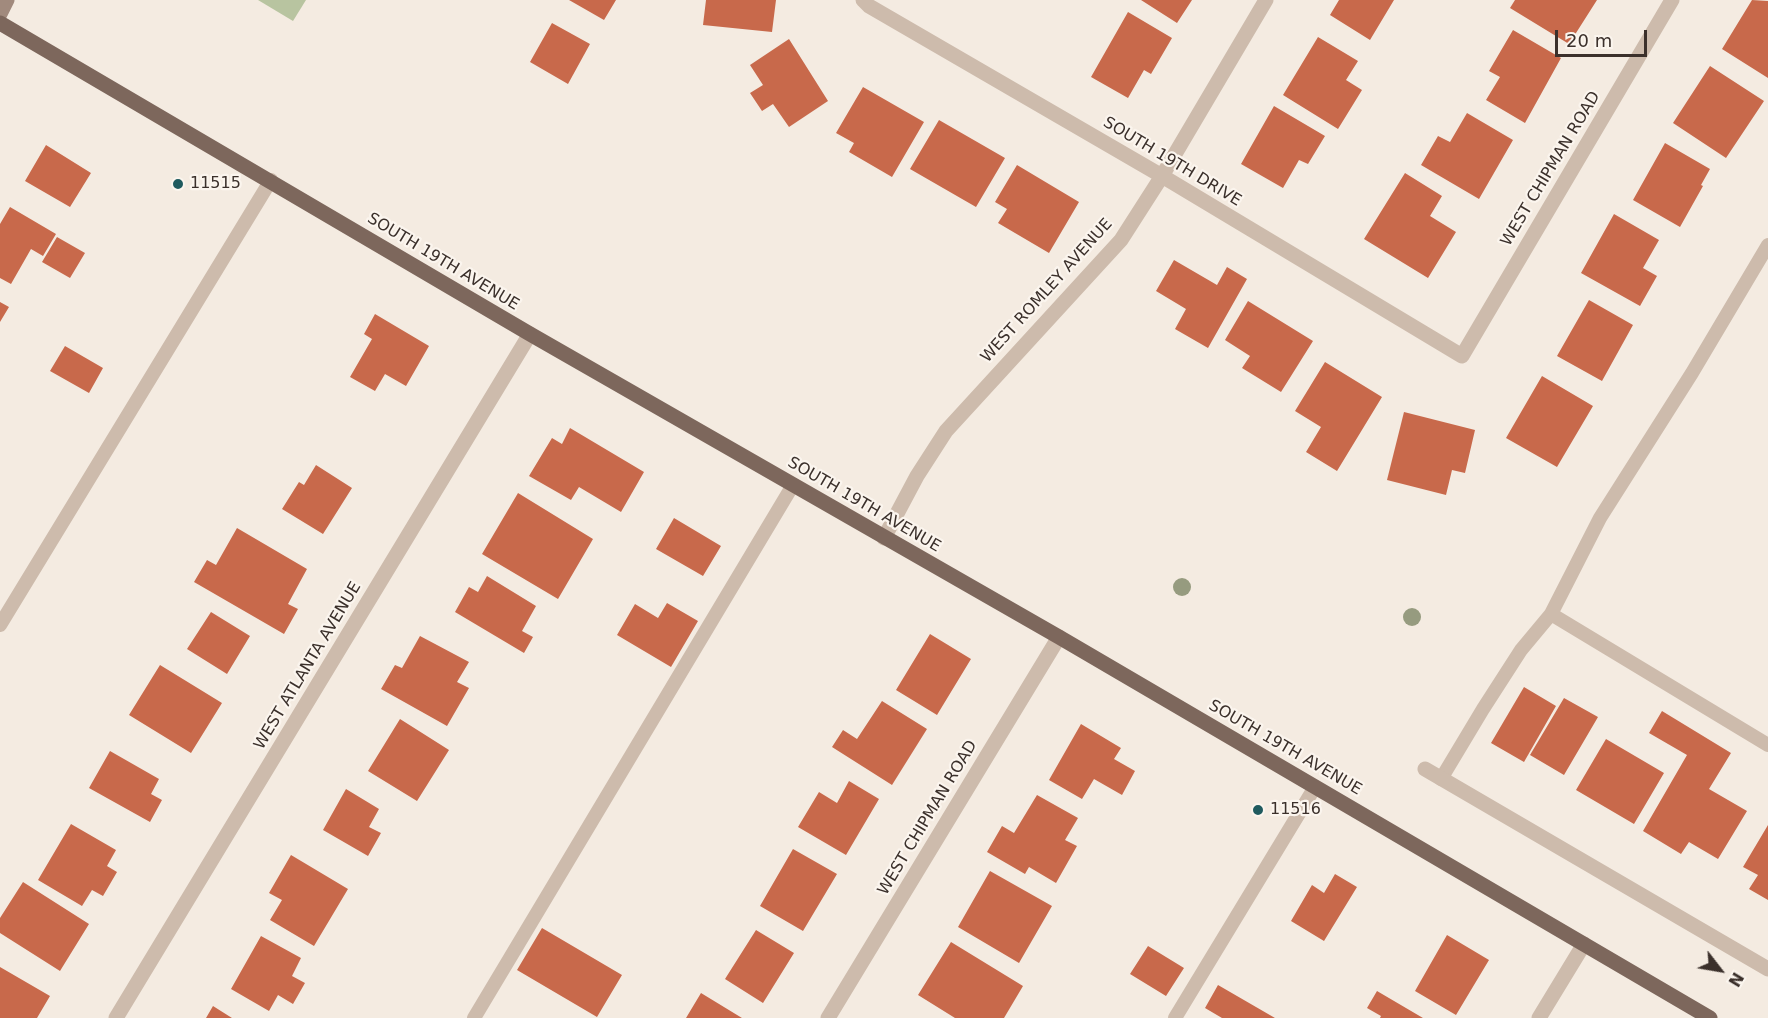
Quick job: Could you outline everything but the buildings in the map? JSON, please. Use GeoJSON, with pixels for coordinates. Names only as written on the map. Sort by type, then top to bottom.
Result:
{"type":"FeatureCollection","features":[{"type":"Feature","properties":{"kind":"main road","name":"SOUTH 19TH AVENUE"},"geometry":{"type":"LineString","coordinates":[[0,23],[530,334],[1059,637],[1710,1018]]}},
{"type":"Feature","properties":{"kind":"street"},"geometry":{"type":"LineString","coordinates":[[0,14],[8,0]]}},
{"type":"Feature","properties":{"kind":"street","name":"SOUTH 19TH DRIVE"},"geometry":{"type":"LineString","coordinates":[[863,0],[869,6],[1162,176],[1462,356]]}},
{"type":"Feature","properties":{"kind":"street","name":"WEST ROMLEY AVENUE"},"geometry":{"type":"LineString","coordinates":[[884,538],[917,476],[946,431],[1120,240],[1162,176],[1266,0]]}},
{"type":"Feature","properties":{"kind":"street","name":"WEST CHIPMAN ROAD"},"geometry":{"type":"LineString","coordinates":[[1462,356],[1672,0]]}},
{"type":"Feature","properties":{"kind":"street","name":"WEST ATLANTA AVENUE"},"geometry":{"type":"LineString","coordinates":[[116,1018],[530,334]]}},
{"type":"Feature","properties":{"kind":"street","name":"WEST CHIPMAN ROAD"},"geometry":{"type":"LineString","coordinates":[[828,1018],[1059,637]]}},
{"type":"Feature","properties":{"kind":"street"},"geometry":{"type":"LineString","coordinates":[[1425,769],[1768,969]]}},
{"type":"Feature","properties":{"kind":"street"},"geometry":{"type":"LineString","coordinates":[[1539,1018],[1584,944]]}},
{"type":"Feature","properties":{"kind":"lane"},"geometry":{"type":"LineString","coordinates":[[0,625],[271,180]]}},
{"type":"Feature","properties":{"kind":"lane"},"geometry":{"type":"LineString","coordinates":[[1441,779],[1521,650],[1551,614],[1600,518],[1692,373],[1768,245]]}},
{"type":"Feature","properties":{"kind":"lane"},"geometry":{"type":"LineString","coordinates":[[474,1018],[793,485]]}},
{"type":"Feature","properties":{"kind":"lane"},"geometry":{"type":"LineString","coordinates":[[1551,614],[1768,745]]}},
{"type":"Feature","properties":{"kind":"lane"},"geometry":{"type":"LineString","coordinates":[[1175,1018],[1315,787]]}},
{"type":"Feature","properties":{"kind":"green space"},"geometry":{"type":"Polygon","coordinates":[[[258,0],[306,0],[293,21],[258,0]]]}},
{"type":"Feature","properties":{"kind":"place","name":"11515"},"geometry":{"type":"Point","coordinates":[178,184]}},
{"type":"Feature","properties":{"kind":"place","name":"11516"},"geometry":{"type":"Point","coordinates":[1258,810]}}]}
